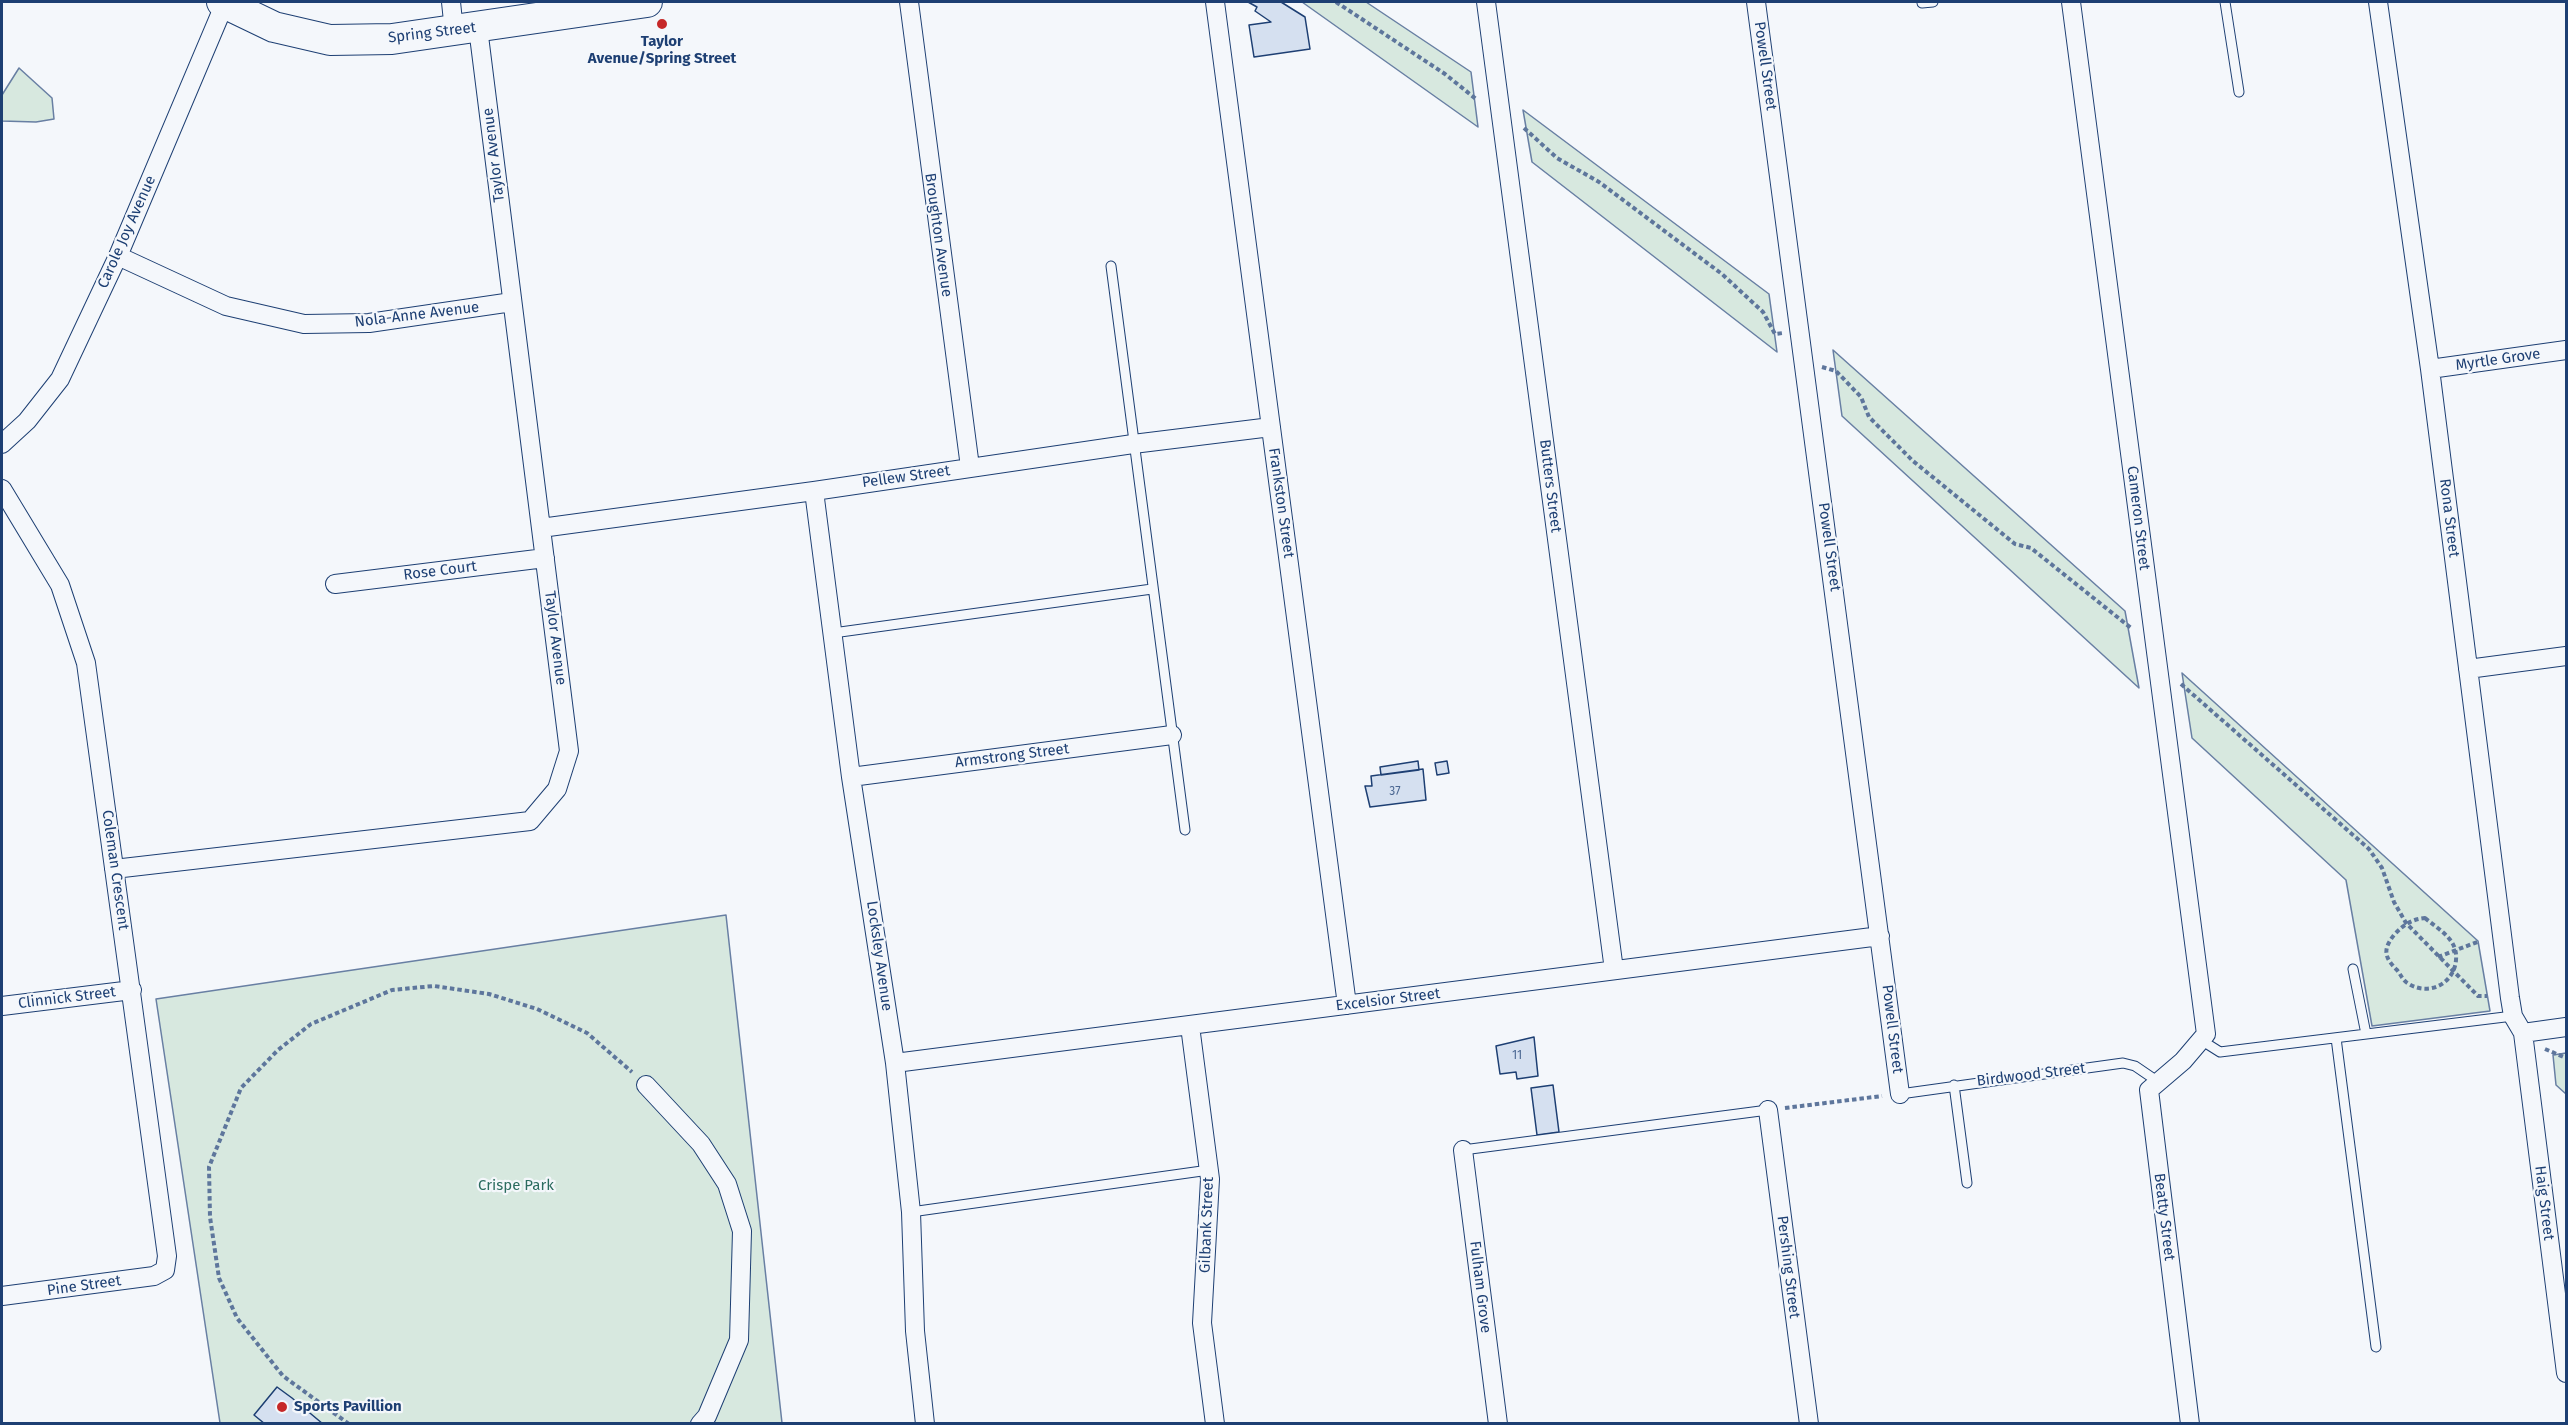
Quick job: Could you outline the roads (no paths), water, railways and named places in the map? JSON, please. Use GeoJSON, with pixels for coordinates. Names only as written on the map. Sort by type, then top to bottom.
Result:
{"type":"FeatureCollection","features":[{"type":"Feature","properties":{"kind":"main road","name":"Spring Street"},"geometry":{"type":"LineString","coordinates":[[223,2],[274,27],[330,40],[392,39],[461,20],[647,2]]}},
{"type":"Feature","properties":{"kind":"street","name":"Carole Joy Avenue"},"geometry":{"type":"LineString","coordinates":[[2,444],[27,421],[60,379],[118,256],[223,2]]}},
{"type":"Feature","properties":{"kind":"street","name":"Broughton Avenue"},"geometry":{"type":"LineString","coordinates":[[909,2],[970,467]]}},
{"type":"Feature","properties":{"kind":"street","name":"Frankston Street"},"geometry":{"type":"LineString","coordinates":[[1215,2],[1347,1005]]}},
{"type":"Feature","properties":{"kind":"street","name":"Butters Street"},"geometry":{"type":"LineString","coordinates":[[1486,2],[1614,970]]}},
{"type":"Feature","properties":{"kind":"street","name":"Powell Street"},"geometry":{"type":"LineString","coordinates":[[1756,2],[1900,1094]]}},
{"type":"Feature","properties":{"kind":"street","name":"Cameron Street"},"geometry":{"type":"LineString","coordinates":[[2071,2],[2203,1037]]}},
{"type":"Feature","properties":{"kind":"street","name":"Rona Street"},"geometry":{"type":"LineString","coordinates":[[2378,2],[2430,369],[2513,1016],[2523,1033]]}},
{"type":"Feature","properties":{"kind":"street","name":"Taylor Avenue"},"geometry":{"type":"LineString","coordinates":[[114,869],[530,821],[558,789],[569,751],[545,558],[512,302],[461,20]]}},
{"type":"Feature","properties":{"kind":"street","name":"Nola-Anne Avenue"},"geometry":{"type":"LineString","coordinates":[[118,256],[226,306],[304,324],[369,323],[512,302]]}},
{"type":"Feature","properties":{"kind":"street","name":"Myrtle Grove"},"geometry":{"type":"LineString","coordinates":[[2430,369],[2566,350]]}},
{"type":"Feature","properties":{"kind":"street","name":"Pellew Street"},"geometry":{"type":"LineString","coordinates":[[541,528],[1133,444],[1271,427]]}},
{"type":"Feature","properties":{"kind":"street","name":"Coleman Crescent"},"geometry":{"type":"LineString","coordinates":[[2,489],[60,585],[86,663],[167,1256],[165,1270]]}},
{"type":"Feature","properties":{"kind":"street","name":"Locksley Avenue"},"geometry":{"type":"LineString","coordinates":[[814,491],[852,777],[895,1063],[911,1212],[915,1331],[925,1424]]}},
{"type":"Feature","properties":{"kind":"street","name":"Rose Court"},"geometry":{"type":"LineString","coordinates":[[335,584],[545,558]]}},
{"type":"Feature","properties":{"kind":"street"},"geometry":{"type":"LineString","coordinates":[[2468,669],[2566,656]]}},
{"type":"Feature","properties":{"kind":"street","name":"Armstrong Street"},"geometry":{"type":"LineString","coordinates":[[852,777],[1172,735]]}},
{"type":"Feature","properties":{"kind":"street","name":"Excelsior Street"},"geometry":{"type":"LineString","coordinates":[[895,1063],[1880,936]]}},
{"type":"Feature","properties":{"kind":"street","name":"Clinnick Street"},"geometry":{"type":"LineString","coordinates":[[2,1006],[132,990]]}},
{"type":"Feature","properties":{"kind":"street","name":"Gilbank Street"},"geometry":{"type":"LineString","coordinates":[[1190,1026],[1209,1170],[1202,1323],[1215,1424]]}},
{"type":"Feature","properties":{"kind":"street"},"geometry":{"type":"LineString","coordinates":[[2523,1033],[2566,1027]]}},
{"type":"Feature","properties":{"kind":"street","name":"Haig Street"},"geometry":{"type":"LineString","coordinates":[[2523,1033],[2566,1373]]}},
{"type":"Feature","properties":{"kind":"street"},"geometry":{"type":"LineString","coordinates":[[2157,1082],[2183,1061],[2203,1037]]}},
{"type":"Feature","properties":{"kind":"street","name":"Beatty Street"},"geometry":{"type":"LineString","coordinates":[[2157,1082],[2149,1090],[2190,1424]]}},
{"type":"Feature","properties":{"kind":"street"},"geometry":{"type":"LineString","coordinates":[[646,1084],[701,1143],[727,1184],[742,1230],[739,1340],[707,1416],[700,1424]]}},
{"type":"Feature","properties":{"kind":"street","name":"Pershing Street"},"geometry":{"type":"LineString","coordinates":[[1768,1110],[1809,1424]]}},
{"type":"Feature","properties":{"kind":"street","name":"Fulham Grove"},"geometry":{"type":"LineString","coordinates":[[1463,1150],[1498,1424]]}},
{"type":"Feature","properties":{"kind":"street","name":"Pine Street"},"geometry":{"type":"LineString","coordinates":[[2,1296],[154,1276],[165,1270]]}},
{"type":"Feature","properties":{"kind":"lane"},"geometry":{"type":"LineString","coordinates":[[1922,3],[1933,2]]}},
{"type":"Feature","properties":{"kind":"lane"},"geometry":{"type":"LineString","coordinates":[[2225,2],[2239,92]]}},
{"type":"Feature","properties":{"kind":"lane"},"geometry":{"type":"LineString","coordinates":[[1111,266],[1185,830]]}},
{"type":"Feature","properties":{"kind":"lane"},"geometry":{"type":"LineString","coordinates":[[833,633],[1152,589]]}},
{"type":"Feature","properties":{"kind":"lane"},"geometry":{"type":"LineString","coordinates":[[2353,969],[2366,1034]]}},
{"type":"Feature","properties":{"kind":"lane"},"geometry":{"type":"LineString","coordinates":[[2203,1037],[2220,1052],[2513,1016]]}},
{"type":"Feature","properties":{"kind":"lane"},"geometry":{"type":"LineString","coordinates":[[2336,1038],[2376,1347]]}},
{"type":"Feature","properties":{"kind":"lane","name":"Birdwood Street"},"geometry":{"type":"LineString","coordinates":[[1900,1094],[2123,1063],[2135,1066],[2157,1082]]}},
{"type":"Feature","properties":{"kind":"lane"},"geometry":{"type":"LineString","coordinates":[[1954,1085],[1967,1183]]}},
{"type":"Feature","properties":{"kind":"lane"},"geometry":{"type":"LineString","coordinates":[[1463,1150],[1768,1110]]}},
{"type":"Feature","properties":{"kind":"lane"},"geometry":{"type":"LineString","coordinates":[[911,1212],[1209,1170]]}},
{"type":"Feature","properties":{"kind":"place","name":"Taylor Avenue/Spring Street"},"geometry":{"type":"Point","coordinates":[662,24]}},
{"type":"Feature","properties":{"kind":"place","name":"Sports Pavillion"},"geometry":{"type":"Point","coordinates":[282,1407]}},
{"type":"Feature","properties":{"kind":"park label","name":"Crispe Park"},"geometry":{"type":"Point","coordinates":[516,1186]}}]}
